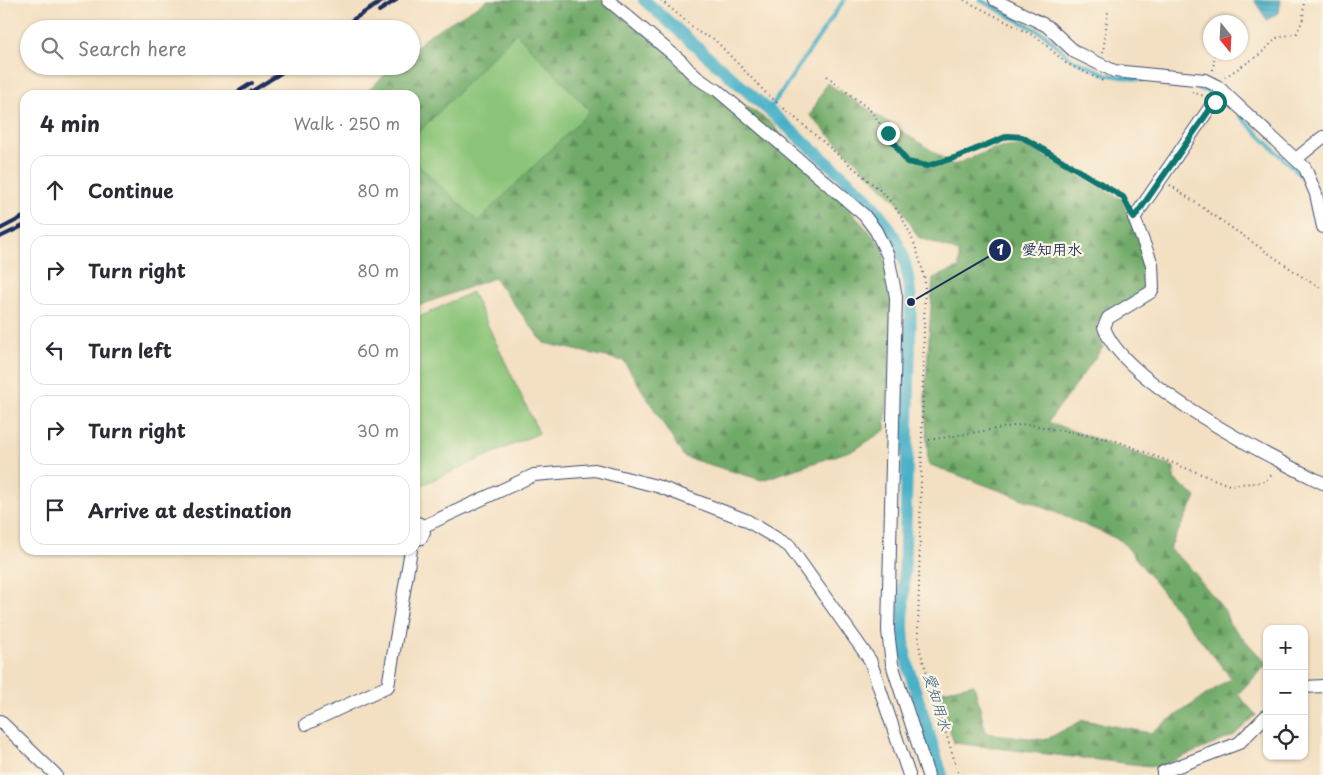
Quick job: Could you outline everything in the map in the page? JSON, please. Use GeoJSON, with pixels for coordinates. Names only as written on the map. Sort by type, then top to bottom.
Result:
{"type":"FeatureCollection","features":[{"type":"Feature","properties":{"kind":"street"},"geometry":{"type":"LineString","coordinates":[[608,0],[681,61],[689,72],[704,84],[717,90],[856,207],[876,231],[888,256],[896,297],[888,631],[892,664],[928,775]]}},
{"type":"Feature","properties":{"kind":"street"},"geometry":{"type":"LineString","coordinates":[[995,0],[1047,26],[1075,52],[1114,71],[1205,80],[1217,87],[1305,168],[1316,194],[1323,227]]}},
{"type":"Feature","properties":{"kind":"street"},"geometry":{"type":"LineString","coordinates":[[1217,87],[1162,180],[1134,218],[1152,264],[1153,288],[1151,292],[1108,318],[1104,323],[1105,332],[1124,359],[1183,404],[1283,464],[1323,483]]}},
{"type":"Feature","properties":{"kind":"street"},"geometry":{"type":"LineString","coordinates":[[1296,159],[1323,137]]}},
{"type":"Feature","properties":{"kind":"street"},"geometry":{"type":"LineString","coordinates":[[420,524],[534,475],[594,470],[660,487],[746,520],[789,546],[870,660],[909,775]]}},
{"type":"Feature","properties":{"kind":"street"},"geometry":{"type":"LineString","coordinates":[[306,724],[388,686],[411,555]]}},
{"type":"Feature","properties":{"kind":"street"},"geometry":{"type":"LineString","coordinates":[[1308,687],[1323,686]]}},
{"type":"Feature","properties":{"kind":"street"},"geometry":{"type":"LineString","coordinates":[[1162,775],[1163,772],[1239,743],[1263,719]]}},
{"type":"Feature","properties":{"kind":"street"},"geometry":{"type":"LineString","coordinates":[[0,721],[56,775]]}},
{"type":"Feature","properties":{"kind":"path"},"geometry":{"type":"LineString","coordinates":[[661,0],[701,34],[714,39],[766,93],[883,193],[896,207],[908,228],[921,263],[925,281],[918,622],[920,651],[959,775]]}},
{"type":"Feature","properties":{"kind":"path"},"geometry":{"type":"LineString","coordinates":[[1217,87],[1227,74],[1259,55],[1277,38],[1297,33],[1303,19],[1304,0]]}},
{"type":"Feature","properties":{"kind":"path"},"geometry":{"type":"LineString","coordinates":[[1100,64],[1108,11]]}},
{"type":"Feature","properties":{"kind":"path"},"geometry":{"type":"LineString","coordinates":[[1215,60],[1217,87]]}},
{"type":"Feature","properties":{"kind":"path"},"geometry":{"type":"LineString","coordinates":[[828,76],[872,111],[907,162],[927,166],[957,157],[1008,136],[1022,137],[1123,197],[1134,218]]}},
{"type":"Feature","properties":{"kind":"path"},"geometry":{"type":"LineString","coordinates":[[1162,180],[1307,280],[1323,289]]}},
{"type":"Feature","properties":{"kind":"path"},"geometry":{"type":"LineString","coordinates":[[929,440],[1026,424],[1114,440],[1229,485],[1264,482],[1283,464]]}},
{"type":"Feature","properties":{"kind":"green space"},"geometry":{"type":"Polygon","coordinates":[[[488,0],[601,0],[714,85],[770,122],[882,246],[895,301],[885,430],[856,449],[762,480],[684,457],[624,361],[544,343],[494,278],[420,305],[420,90],[369,90],[385,75],[420,75],[420,44],[429,35],[488,0]]]}},
{"type":"Feature","properties":{"kind":"green space"},"geometry":{"type":"Polygon","coordinates":[[[516,33],[590,111],[478,221],[420,167],[420,131],[516,33]]]}},
{"type":"Feature","properties":{"kind":"green space"},"geometry":{"type":"Polygon","coordinates":[[[827,83],[954,165],[993,149],[1024,145],[1121,199],[1148,264],[1151,288],[1098,321],[1096,328],[1103,347],[1048,422],[1174,467],[1174,479],[1196,497],[1169,549],[1188,565],[1225,611],[1229,623],[1263,660],[1263,668],[1238,694],[1256,715],[1233,736],[1158,767],[954,743],[938,692],[974,684],[986,733],[1045,740],[1083,720],[1150,733],[1231,678],[1122,541],[1031,502],[928,464],[925,397],[933,278],[959,268],[959,252],[918,237],[899,204],[810,116],[827,83]]]}},
{"type":"Feature","properties":{"kind":"green space"},"geometry":{"type":"Polygon","coordinates":[[[472,292],[539,433],[420,486],[420,317],[472,292]]]}},
{"type":"Feature","properties":{"kind":"water"},"geometry":{"type":"Polygon","coordinates":[[[1254,0],[1281,0],[1279,12],[1267,20],[1254,0]]]}},
{"type":"Feature","properties":{"kind":"waterway","name":"愛知用水"},"geometry":{"type":"LineString","coordinates":[[644,0],[862,193],[891,231],[903,255],[911,302],[903,627],[905,653],[910,673],[942,775]]}},
{"type":"Feature","properties":{"kind":"waterway"},"geometry":{"type":"LineString","coordinates":[[769,110],[844,0]]}},
{"type":"Feature","properties":{"kind":"waterway"},"geometry":{"type":"LineString","coordinates":[[980,0],[1044,34],[1070,58],[1108,75],[1143,80]]}},
{"type":"Feature","properties":{"kind":"waterway"},"geometry":{"type":"LineString","coordinates":[[1182,83],[1206,91],[1230,105]]}},
{"type":"Feature","properties":{"kind":"waterway"},"geometry":{"type":"LineString","coordinates":[[1240,116],[1302,177]]}},
{"type":"Feature","properties":{"kind":"railway"},"geometry":{"type":"LineString","coordinates":[[352,20],[384,0]]}},
{"type":"Feature","properties":{"kind":"railway"},"geometry":{"type":"LineString","coordinates":[[379,11],[396,0]]}},
{"type":"Feature","properties":{"kind":"railway"},"geometry":{"type":"LineString","coordinates":[[254,90],[278,75]]}},
{"type":"Feature","properties":{"kind":"railway"},"geometry":{"type":"LineString","coordinates":[[241,90],[252,83]]}},
{"type":"Feature","properties":{"kind":"railway"},"geometry":{"type":"LineString","coordinates":[[0,229],[20,219]]}},
{"type":"Feature","properties":{"kind":"railway"},"geometry":{"type":"LineString","coordinates":[[0,237],[20,227]]}},
{"type":"Feature","properties":{"kind":"place","name":"愛知用水"},"geometry":{"type":"Point","coordinates":[911,302]}},
{"type":"Feature","properties":{"kind":"route"},"geometry":{"type":"LineString","coordinates":[[888,133],[907,162],[927,166],[957,157],[1008,136],[1022,137],[1123,197],[1134,218],[1215,102]]}}]}
